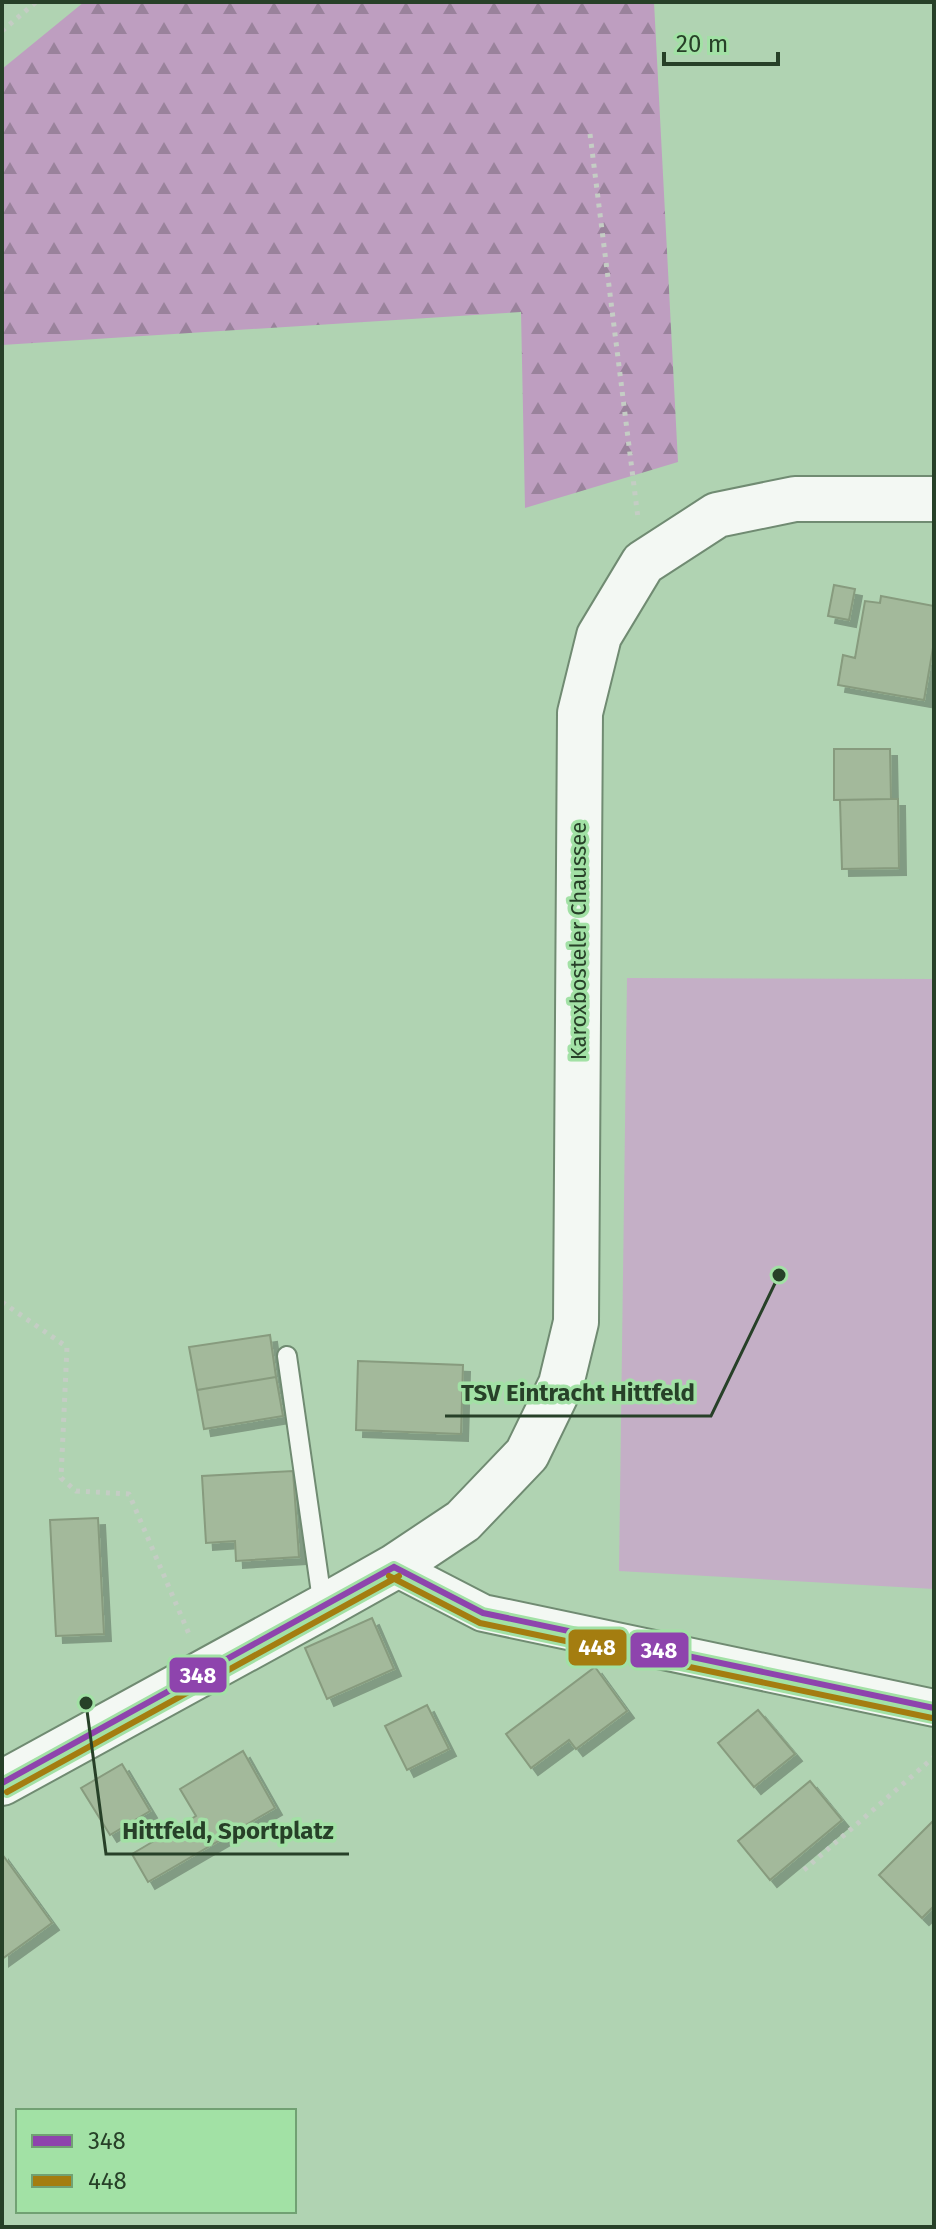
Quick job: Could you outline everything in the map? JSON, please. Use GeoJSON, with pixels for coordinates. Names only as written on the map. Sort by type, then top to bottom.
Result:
{"type":"FeatureCollection","features":[{"type":"Feature","properties":{"kind":"street","name":"Karoxbosteler Chaussee"},"geometry":{"type":"LineString","coordinates":[[2,1783],[394,1567],[463,1521],[527,1454],[561,1384],[576,1322],[580,713],[599,636],[643,563],[717,515],[795,499],[934,499]]}},
{"type":"Feature","properties":{"kind":"street"},"geometry":{"type":"LineString","coordinates":[[394,1567],[483,1613],[934,1708]]}},
{"type":"Feature","properties":{"kind":"lane"},"geometry":{"type":"LineString","coordinates":[[287,1356],[323,1607]]}},
{"type":"Feature","properties":{"kind":"path"},"geometry":{"type":"LineString","coordinates":[[2,31],[36,2]]}},
{"type":"Feature","properties":{"kind":"path"},"geometry":{"type":"LineString","coordinates":[[590,134],[643,563]]}},
{"type":"Feature","properties":{"kind":"path"},"geometry":{"type":"LineString","coordinates":[[2,1302],[67,1347],[61,1478],[76,1491],[129,1494],[205,1672]]}},
{"type":"Feature","properties":{"kind":"path"},"geometry":{"type":"LineString","coordinates":[[804,1870],[934,1757]]}},
{"type":"Feature","properties":{"kind":"green space"},"geometry":{"type":"Polygon","coordinates":[[[84,2],[654,2],[678,462],[525,508],[521,312],[2,345],[2,69],[84,2]]]}},
{"type":"Feature","properties":{"kind":"shaded area"},"geometry":{"type":"Polygon","coordinates":[[[627,978],[934,979],[934,1589],[619,1571],[627,978]]]}},
{"type":"Feature","properties":{"kind":"building"},"geometry":{"type":"Polygon","coordinates":[[[834,585],[855,589],[849,620],[828,616],[834,585]]]}},
{"type":"Feature","properties":{"kind":"building"},"geometry":{"type":"Polygon","coordinates":[[[881,596],[934,606],[934,642],[924,700],[838,685],[843,655],[855,658],[865,601],[880,603],[881,596]]]}},
{"type":"Feature","properties":{"kind":"building"},"geometry":{"type":"Polygon","coordinates":[[[834,749],[890,749],[891,799],[834,800],[834,749]]]}},
{"type":"Feature","properties":{"kind":"building"},"geometry":{"type":"Polygon","coordinates":[[[898,799],[899,868],[842,869],[840,800],[898,799]]]}},
{"type":"Feature","properties":{"kind":"building"},"geometry":{"type":"Polygon","coordinates":[[[270,1335],[276,1377],[197,1390],[189,1347],[270,1335]]]}},
{"type":"Feature","properties":{"kind":"building"},"geometry":{"type":"Polygon","coordinates":[[[358,1361],[463,1365],[461,1434],[356,1430],[358,1361]]]}},
{"type":"Feature","properties":{"kind":"building"},"geometry":{"type":"Polygon","coordinates":[[[276,1377],[283,1416],[204,1429],[197,1390],[276,1377]]]}},
{"type":"Feature","properties":{"kind":"building"},"geometry":{"type":"Polygon","coordinates":[[[293,1471],[299,1557],[236,1561],[235,1541],[206,1543],[202,1476],[293,1471]]]}},
{"type":"Feature","properties":{"kind":"building"},"geometry":{"type":"Polygon","coordinates":[[[98,1518],[104,1634],[56,1636],[50,1520],[98,1518]]]}},
{"type":"Feature","properties":{"kind":"building"},"geometry":{"type":"Polygon","coordinates":[[[372,1618],[394,1669],[327,1699],[305,1648],[372,1618]]]}},
{"type":"Feature","properties":{"kind":"building"},"geometry":{"type":"Polygon","coordinates":[[[595,1667],[627,1711],[576,1749],[569,1740],[531,1768],[506,1734],[595,1667]]]}},
{"type":"Feature","properties":{"kind":"building"},"geometry":{"type":"Polygon","coordinates":[[[427,1705],[449,1749],[407,1770],[385,1726],[427,1705]]]}},
{"type":"Feature","properties":{"kind":"building"},"geometry":{"type":"Polygon","coordinates":[[[758,1710],[795,1754],[754,1787],[718,1743],[758,1710]]]}},
{"type":"Feature","properties":{"kind":"building"},"geometry":{"type":"Polygon","coordinates":[[[243,1751],[275,1808],[148,1882],[132,1854],[196,1816],[180,1789],[243,1751]]]}},
{"type":"Feature","properties":{"kind":"building"},"geometry":{"type":"Polygon","coordinates":[[[122,1764],[150,1811],[110,1835],[81,1788],[122,1764]]]}},
{"type":"Feature","properties":{"kind":"building"},"geometry":{"type":"Polygon","coordinates":[[[810,1781],[842,1820],[770,1880],[738,1841],[810,1781]]]}},
{"type":"Feature","properties":{"kind":"building"},"geometry":{"type":"Polygon","coordinates":[[[934,1820],[934,1906],[922,1918],[879,1875],[934,1820]]]}},
{"type":"Feature","properties":{"kind":"building"},"geometry":{"type":"Polygon","coordinates":[[[2,1854],[52,1923],[2,1959],[2,1854]]]}},
{"type":"Feature","properties":{"kind":"transit line","name":"348"},"geometry":{"type":"LineString","coordinates":[[394,1567],[483,1613],[934,1708]]}},
{"type":"Feature","properties":{"kind":"transit line","name":"348"},"geometry":{"type":"LineString","coordinates":[[2,1783],[394,1567]]}},
{"type":"Feature","properties":{"kind":"transit line","name":"448"},"geometry":{"type":"LineString","coordinates":[[389,1576],[480,1623],[932,1718]]}},
{"type":"Feature","properties":{"kind":"transit line","name":"448"},"geometry":{"type":"LineString","coordinates":[[7,1792],[399,1576]]}},
{"type":"Feature","properties":{"kind":"place","name":"TSV Eintracht Hittfeld"},"geometry":{"type":"Point","coordinates":[779,1275]}},
{"type":"Feature","properties":{"kind":"place","name":"Hittfeld, Sportplatz"},"geometry":{"type":"Point","coordinates":[86,1703]}}]}
